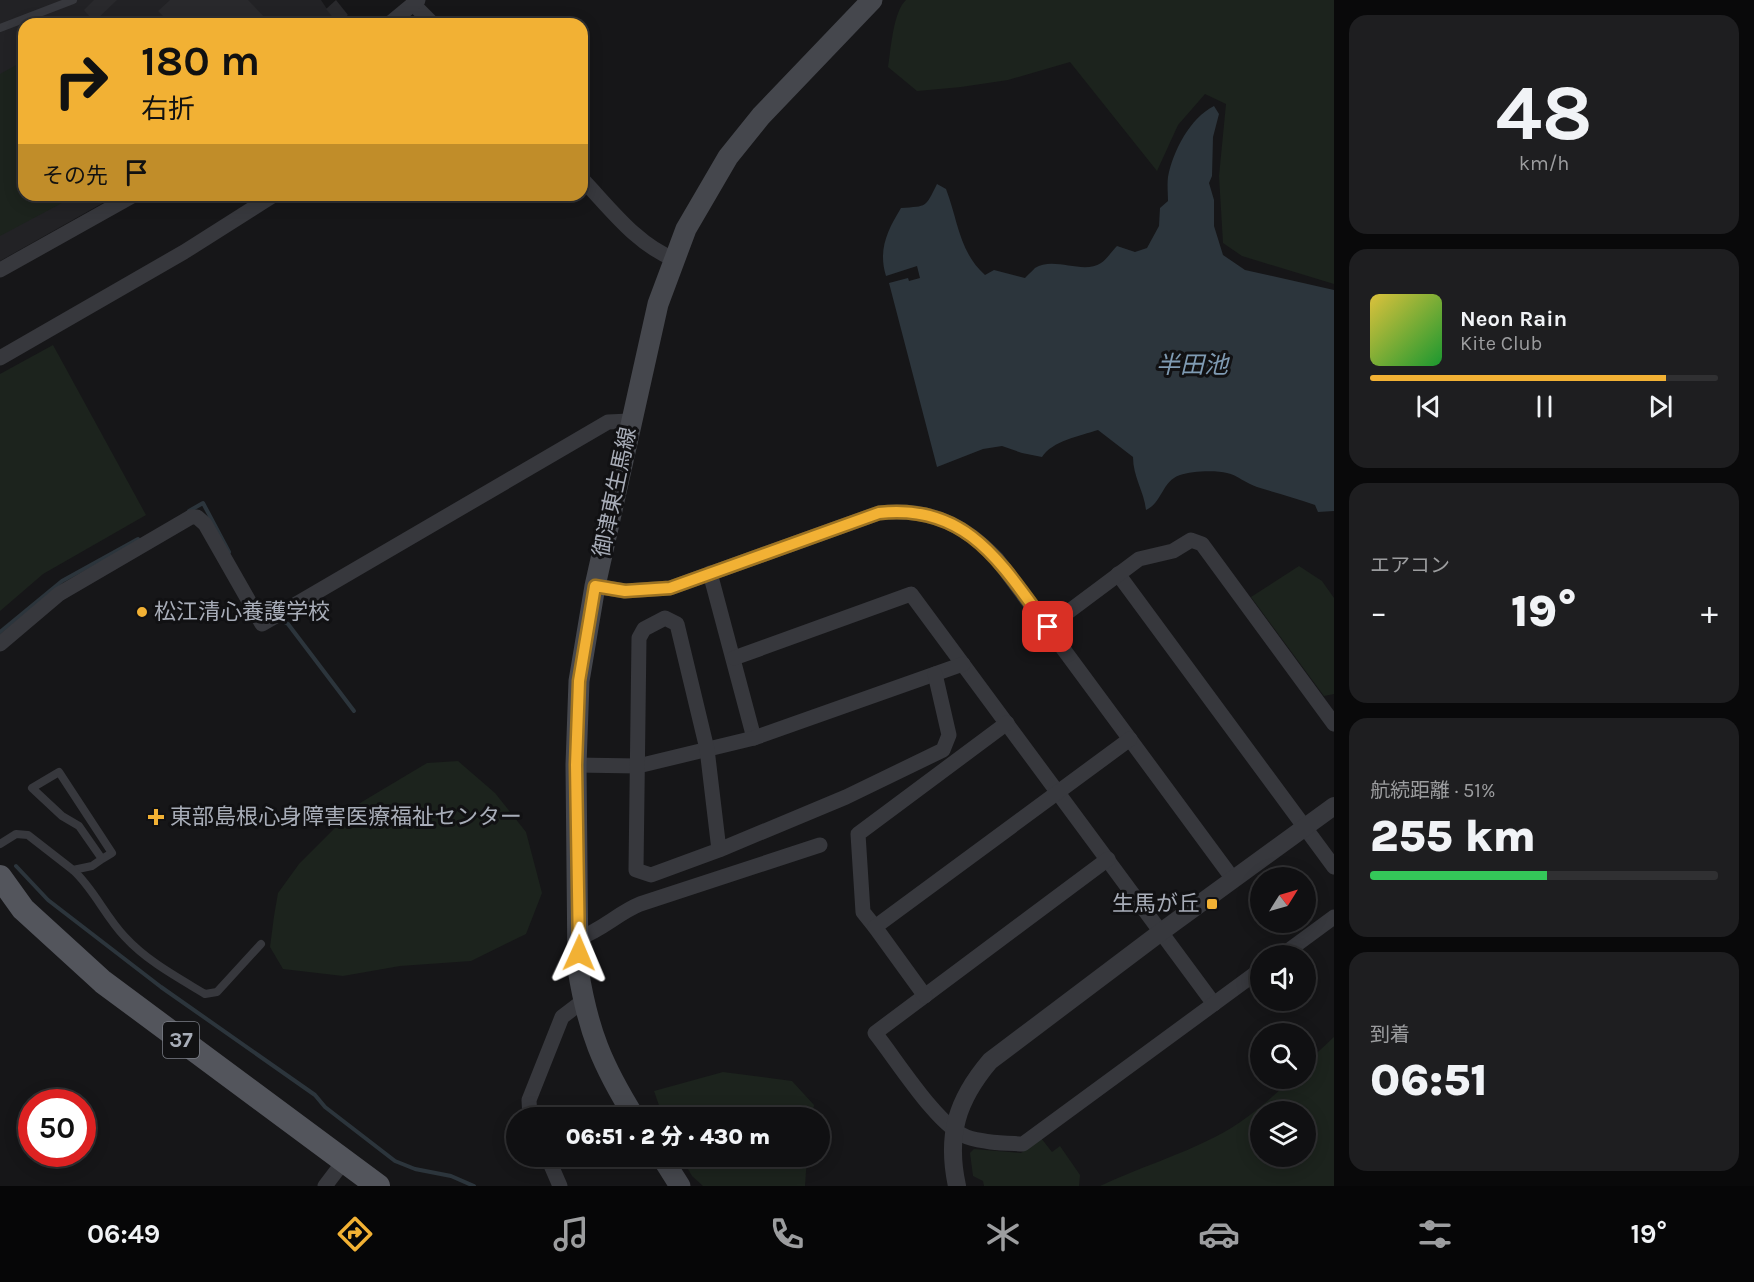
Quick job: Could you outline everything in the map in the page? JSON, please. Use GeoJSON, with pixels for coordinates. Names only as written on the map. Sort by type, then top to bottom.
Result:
{"type":"FeatureCollection","features":[{"type":"Feature","properties":{"kind":"main road","name":"御津東生馬線"},"geometry":{"type":"LineString","coordinates":[[628,1107],[595,1046],[583,1000],[578,969],[576,765],[579,681],[595,586],[630,421],[658,304],[686,229],[728,157],[761,116],[872,0]]}},
{"type":"Feature","properties":{"kind":"main road","name":"37"},"geometry":{"type":"LineString","coordinates":[[0,877],[23,909],[103,982],[378,1186]]}},
{"type":"Feature","properties":{"kind":"main road"},"geometry":{"type":"LineString","coordinates":[[668,1167],[680,1186]]}},
{"type":"Feature","properties":{"kind":"street"},"geometry":{"type":"LineString","coordinates":[[396,18],[416,2],[428,18]]}},
{"type":"Feature","properties":{"kind":"street"},"geometry":{"type":"LineString","coordinates":[[588,185],[640,238],[659,253],[674,259]]}},
{"type":"Feature","properties":{"kind":"street"},"geometry":{"type":"LineString","coordinates":[[0,270],[123,201]]}},
{"type":"Feature","properties":{"kind":"street"},"geometry":{"type":"LineString","coordinates":[[0,358],[184,252],[265,201]]}},
{"type":"Feature","properties":{"kind":"street"},"geometry":{"type":"LineString","coordinates":[[0,644],[69,587],[190,517],[197,517],[205,524],[262,624],[608,422],[630,421]]}},
{"type":"Feature","properties":{"kind":"street"},"geometry":{"type":"LineString","coordinates":[[595,586],[625,591],[670,588],[879,513],[902,511],[927,514],[954,524],[981,542],[997,559],[1233,879]]}},
{"type":"Feature","properties":{"kind":"street"},"geometry":{"type":"LineString","coordinates":[[1048,627],[1139,559],[1173,551],[1191,540],[1202,544],[1334,724]]}},
{"type":"Feature","properties":{"kind":"street"},"geometry":{"type":"LineString","coordinates":[[710,573],[754,738]]}},
{"type":"Feature","properties":{"kind":"street"},"geometry":{"type":"LineString","coordinates":[[1118,574],[1334,867]]}},
{"type":"Feature","properties":{"kind":"street"},"geometry":{"type":"LineString","coordinates":[[734,658],[911,594],[1214,1004]]}},
{"type":"Feature","properties":{"kind":"street"},"geometry":{"type":"LineString","coordinates":[[719,850],[707,749],[677,624],[665,618],[644,629],[639,638],[636,870],[651,875],[719,850],[846,797],[943,750],[949,735],[935,674]]}},
{"type":"Feature","properties":{"kind":"street"},"geometry":{"type":"LineString","coordinates":[[576,765],[638,766],[754,738],[963,664]]}},
{"type":"Feature","properties":{"kind":"street"},"geometry":{"type":"LineString","coordinates":[[925,996],[863,912],[858,834],[1007,723]]}},
{"type":"Feature","properties":{"kind":"street"},"geometry":{"type":"LineString","coordinates":[[875,927],[1130,739]]}},
{"type":"Feature","properties":{"kind":"street"},"geometry":{"type":"LineString","coordinates":[[957,1186],[952,1167],[954,1130],[958,1113],[972,1082],[990,1061],[1161,932],[1334,806]]}},
{"type":"Feature","properties":{"kind":"street"},"geometry":{"type":"LineString","coordinates":[[579,938],[602,928],[615,916],[640,904],[820,845]]}},
{"type":"Feature","properties":{"kind":"street"},"geometry":{"type":"LineString","coordinates":[[1108,860],[875,1033],[938,1115],[954,1130],[967,1137],[1023,1144],[1250,977]]}},
{"type":"Feature","properties":{"kind":"street"},"geometry":{"type":"LineString","coordinates":[[1296,945],[1334,917]]}},
{"type":"Feature","properties":{"kind":"street"},"geometry":{"type":"LineString","coordinates":[[529,1107],[529,1100],[562,1017],[583,1000]]}},
{"type":"Feature","properties":{"kind":"street"},"geometry":{"type":"LineString","coordinates":[[325,1186],[344,1161]]}},
{"type":"Feature","properties":{"kind":"street"},"geometry":{"type":"LineString","coordinates":[[552,1167],[561,1186]]}},
{"type":"Feature","properties":{"kind":"lane"},"geometry":{"type":"LineString","coordinates":[[26,18],[73,0]]}},
{"type":"Feature","properties":{"kind":"lane"},"geometry":{"type":"LineString","coordinates":[[0,28],[18,21]]}},
{"type":"Feature","properties":{"kind":"lane"},"geometry":{"type":"LineString","coordinates":[[73,870],[92,866],[112,853],[59,772],[32,788],[62,816],[79,826],[102,859]]}},
{"type":"Feature","properties":{"kind":"lane"},"geometry":{"type":"LineString","coordinates":[[0,844],[16,834],[28,835],[73,870],[134,946],[149,959],[205,994],[217,992],[261,944]]}},
{"type":"Feature","properties":{"kind":"shaded area"},"geometry":{"type":"Polygon","coordinates":[[[0,0],[321,0],[333,18],[18,18],[18,201],[106,201],[0,261],[0,0]]]}},
{"type":"Feature","properties":{"kind":"shaded area"},"geometry":{"type":"Polygon","coordinates":[[[906,0],[1334,0],[1334,284],[1242,256],[1223,243],[1219,176],[1226,104],[1205,94],[1178,125],[1157,171],[1070,62],[1008,80],[917,91],[888,67],[895,22],[906,0]]]}},
{"type":"Feature","properties":{"kind":"shaded area"},"geometry":{"type":"Polygon","coordinates":[[[18,64],[18,201],[66,201],[0,236],[0,74],[18,64]]]}},
{"type":"Feature","properties":{"kind":"shaded area"},"geometry":{"type":"Polygon","coordinates":[[[53,345],[146,515],[43,574],[0,611],[0,374],[53,345]]]}},
{"type":"Feature","properties":{"kind":"shaded area"},"geometry":{"type":"Polygon","coordinates":[[[1299,566],[1322,581],[1334,598],[1334,694],[1324,696],[1251,597],[1299,566]]]}},
{"type":"Feature","properties":{"kind":"shaded area"},"geometry":{"type":"Polygon","coordinates":[[[458,761],[495,793],[526,832],[542,893],[526,934],[471,961],[400,966],[343,976],[283,969],[270,947],[274,916],[278,893],[299,864],[360,803],[427,763],[458,761]]]}},
{"type":"Feature","properties":{"kind":"shaded area"},"geometry":{"type":"Polygon","coordinates":[[[1334,1037],[1334,1186],[1100,1186],[1201,1144],[1250,1115],[1250,1167],[1316,1167],[1316,1101],[1267,1101],[1280,1089],[1316,1089],[1316,1054],[1334,1037]]]}},
{"type":"Feature","properties":{"kind":"shaded area"},"geometry":{"type":"Polygon","coordinates":[[[723,1072],[792,1081],[814,1105],[814,1107],[660,1107],[654,1091],[723,1072]]]}},
{"type":"Feature","properties":{"kind":"shaded area"},"geometry":{"type":"Polygon","coordinates":[[[1041,1138],[1052,1152],[1060,1146],[1080,1175],[1079,1186],[984,1186],[983,1181],[973,1176],[970,1153],[974,1149],[1021,1153],[1041,1138]]]}},
{"type":"Feature","properties":{"kind":"shaded area"},"geometry":{"type":"Polygon","coordinates":[[[687,1167],[806,1167],[805,1186],[703,1186],[692,1176],[687,1167]]]}},
{"type":"Feature","properties":{"kind":"water","name":"半田池"},"geometry":{"type":"Polygon","coordinates":[[[1214,106],[1219,114],[1213,137],[1212,176],[1209,183],[1214,200],[1214,226],[1223,255],[1245,270],[1334,290],[1334,511],[1318,512],[1315,505],[1257,487],[1231,474],[1210,471],[1190,473],[1174,478],[1156,502],[1146,510],[1133,457],[1098,430],[1059,443],[1042,457],[1002,446],[983,449],[937,467],[889,283],[908,278],[909,281],[920,278],[917,266],[886,276],[884,267],[885,241],[901,208],[925,204],[937,184],[946,189],[964,246],[976,266],[985,275],[994,270],[1025,278],[1035,268],[1043,265],[1094,266],[1101,263],[1117,246],[1135,252],[1147,248],[1159,226],[1160,208],[1168,201],[1168,177],[1178,146],[1197,118],[1214,106]]]}},
{"type":"Feature","properties":{"kind":"building"},"geometry":{"type":"Polygon","coordinates":[[[94,0],[117,0],[98,18],[91,18],[84,10],[94,0]]]}},
{"type":"Feature","properties":{"kind":"building"},"geometry":{"type":"Polygon","coordinates":[[[170,0],[248,0],[265,18],[165,18],[158,11],[170,0]]]}},
{"type":"Feature","properties":{"kind":"building"},"geometry":{"type":"Polygon","coordinates":[[[336,0],[348,15],[344,18],[333,18],[326,9],[336,0]]]}},
{"type":"Feature","properties":{"kind":"waterway"},"geometry":{"type":"LineString","coordinates":[[189,511],[203,503],[229,552]]}},
{"type":"Feature","properties":{"kind":"waterway"},"geometry":{"type":"LineString","coordinates":[[0,632],[62,581],[138,539]]}},
{"type":"Feature","properties":{"kind":"waterway"},"geometry":{"type":"LineString","coordinates":[[258,603],[270,613]]}},
{"type":"Feature","properties":{"kind":"waterway"},"geometry":{"type":"LineString","coordinates":[[279,619],[288,624],[354,711]]}},
{"type":"Feature","properties":{"kind":"waterway"},"geometry":{"type":"LineString","coordinates":[[16,866],[48,900],[161,987],[315,1095],[325,1107],[395,1161],[415,1169],[451,1176],[474,1186]]}},
{"type":"Feature","properties":{"kind":"place","name":"松江清心養護学校"},"geometry":{"type":"Point","coordinates":[142,612]}},
{"type":"Feature","properties":{"kind":"place","name":"東部島根心身障害医療福祉センター"},"geometry":{"type":"Point","coordinates":[156,817]}},
{"type":"Feature","properties":{"kind":"place","name":"生馬が丘"},"geometry":{"type":"Point","coordinates":[1212,904]}},
{"type":"Feature","properties":{"kind":"route"},"geometry":{"type":"LineString","coordinates":[[579,953],[576,765],[579,681],[595,586],[625,591],[670,588],[879,513],[902,511],[927,514],[954,524],[981,542],[997,559],[1048,627]]}}]}
